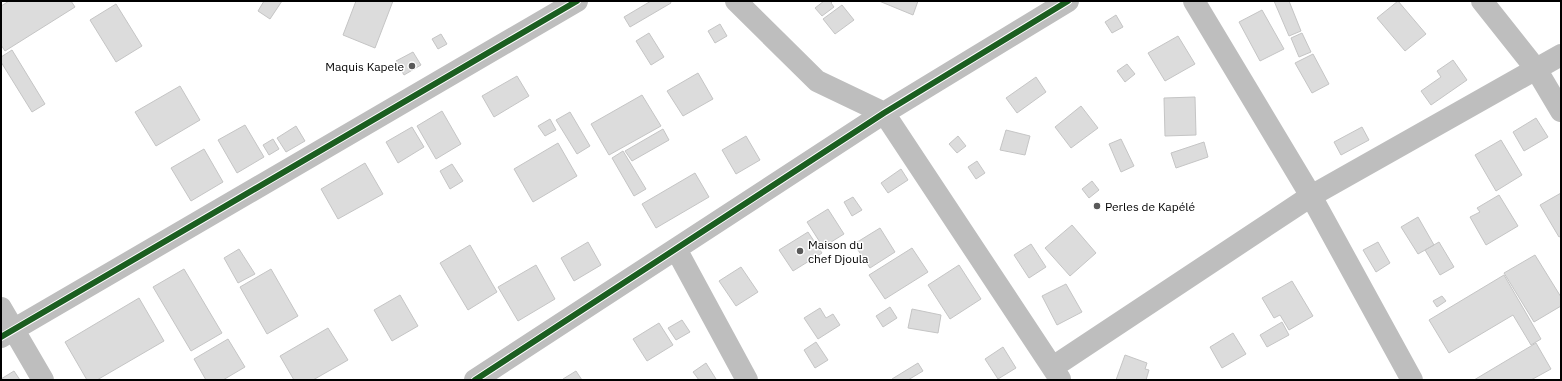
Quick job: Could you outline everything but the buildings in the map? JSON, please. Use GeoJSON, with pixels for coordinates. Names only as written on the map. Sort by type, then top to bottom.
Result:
{"type":"FeatureCollection","features":[{"type":"Feature","properties":{"kind":"street"},"geometry":{"type":"LineString","coordinates":[[8,334],[577,1]]}},
{"type":"Feature","properties":{"kind":"street"},"geometry":{"type":"LineString","coordinates":[[736,1],[817,81],[884,113],[1057,373],[1311,196],[1561,55]]}},
{"type":"Feature","properties":{"kind":"street"},"geometry":{"type":"LineString","coordinates":[[475,380],[884,113],[1068,1]]}},
{"type":"Feature","properties":{"kind":"street"},"geometry":{"type":"LineString","coordinates":[[1194,1],[1311,196],[1412,380]]}},
{"type":"Feature","properties":{"kind":"street"},"geometry":{"type":"LineString","coordinates":[[1482,1],[1536,69],[1561,111]]}},
{"type":"Feature","properties":{"kind":"street"},"geometry":{"type":"LineString","coordinates":[[676,250],[747,380]]}},
{"type":"Feature","properties":{"kind":"street"},"geometry":{"type":"LineString","coordinates":[[1,308],[8,334],[43,380]]}},
{"type":"Feature","properties":{"kind":"cycle path"},"geometry":{"type":"LineString","coordinates":[[1,337],[577,1]]}},
{"type":"Feature","properties":{"kind":"cycle path"},"geometry":{"type":"LineString","coordinates":[[475,380],[884,113],[1068,1]]}},
{"type":"Feature","properties":{"kind":"place","name":"Maquis Kapele"},"geometry":{"type":"Point","coordinates":[412,66]}},
{"type":"Feature","properties":{"kind":"place","name":"Perles de Kapélé"},"geometry":{"type":"Point","coordinates":[1097,206]}},
{"type":"Feature","properties":{"kind":"place","name":"Maison du chef Djoula"},"geometry":{"type":"Point","coordinates":[800,251]}}]}
